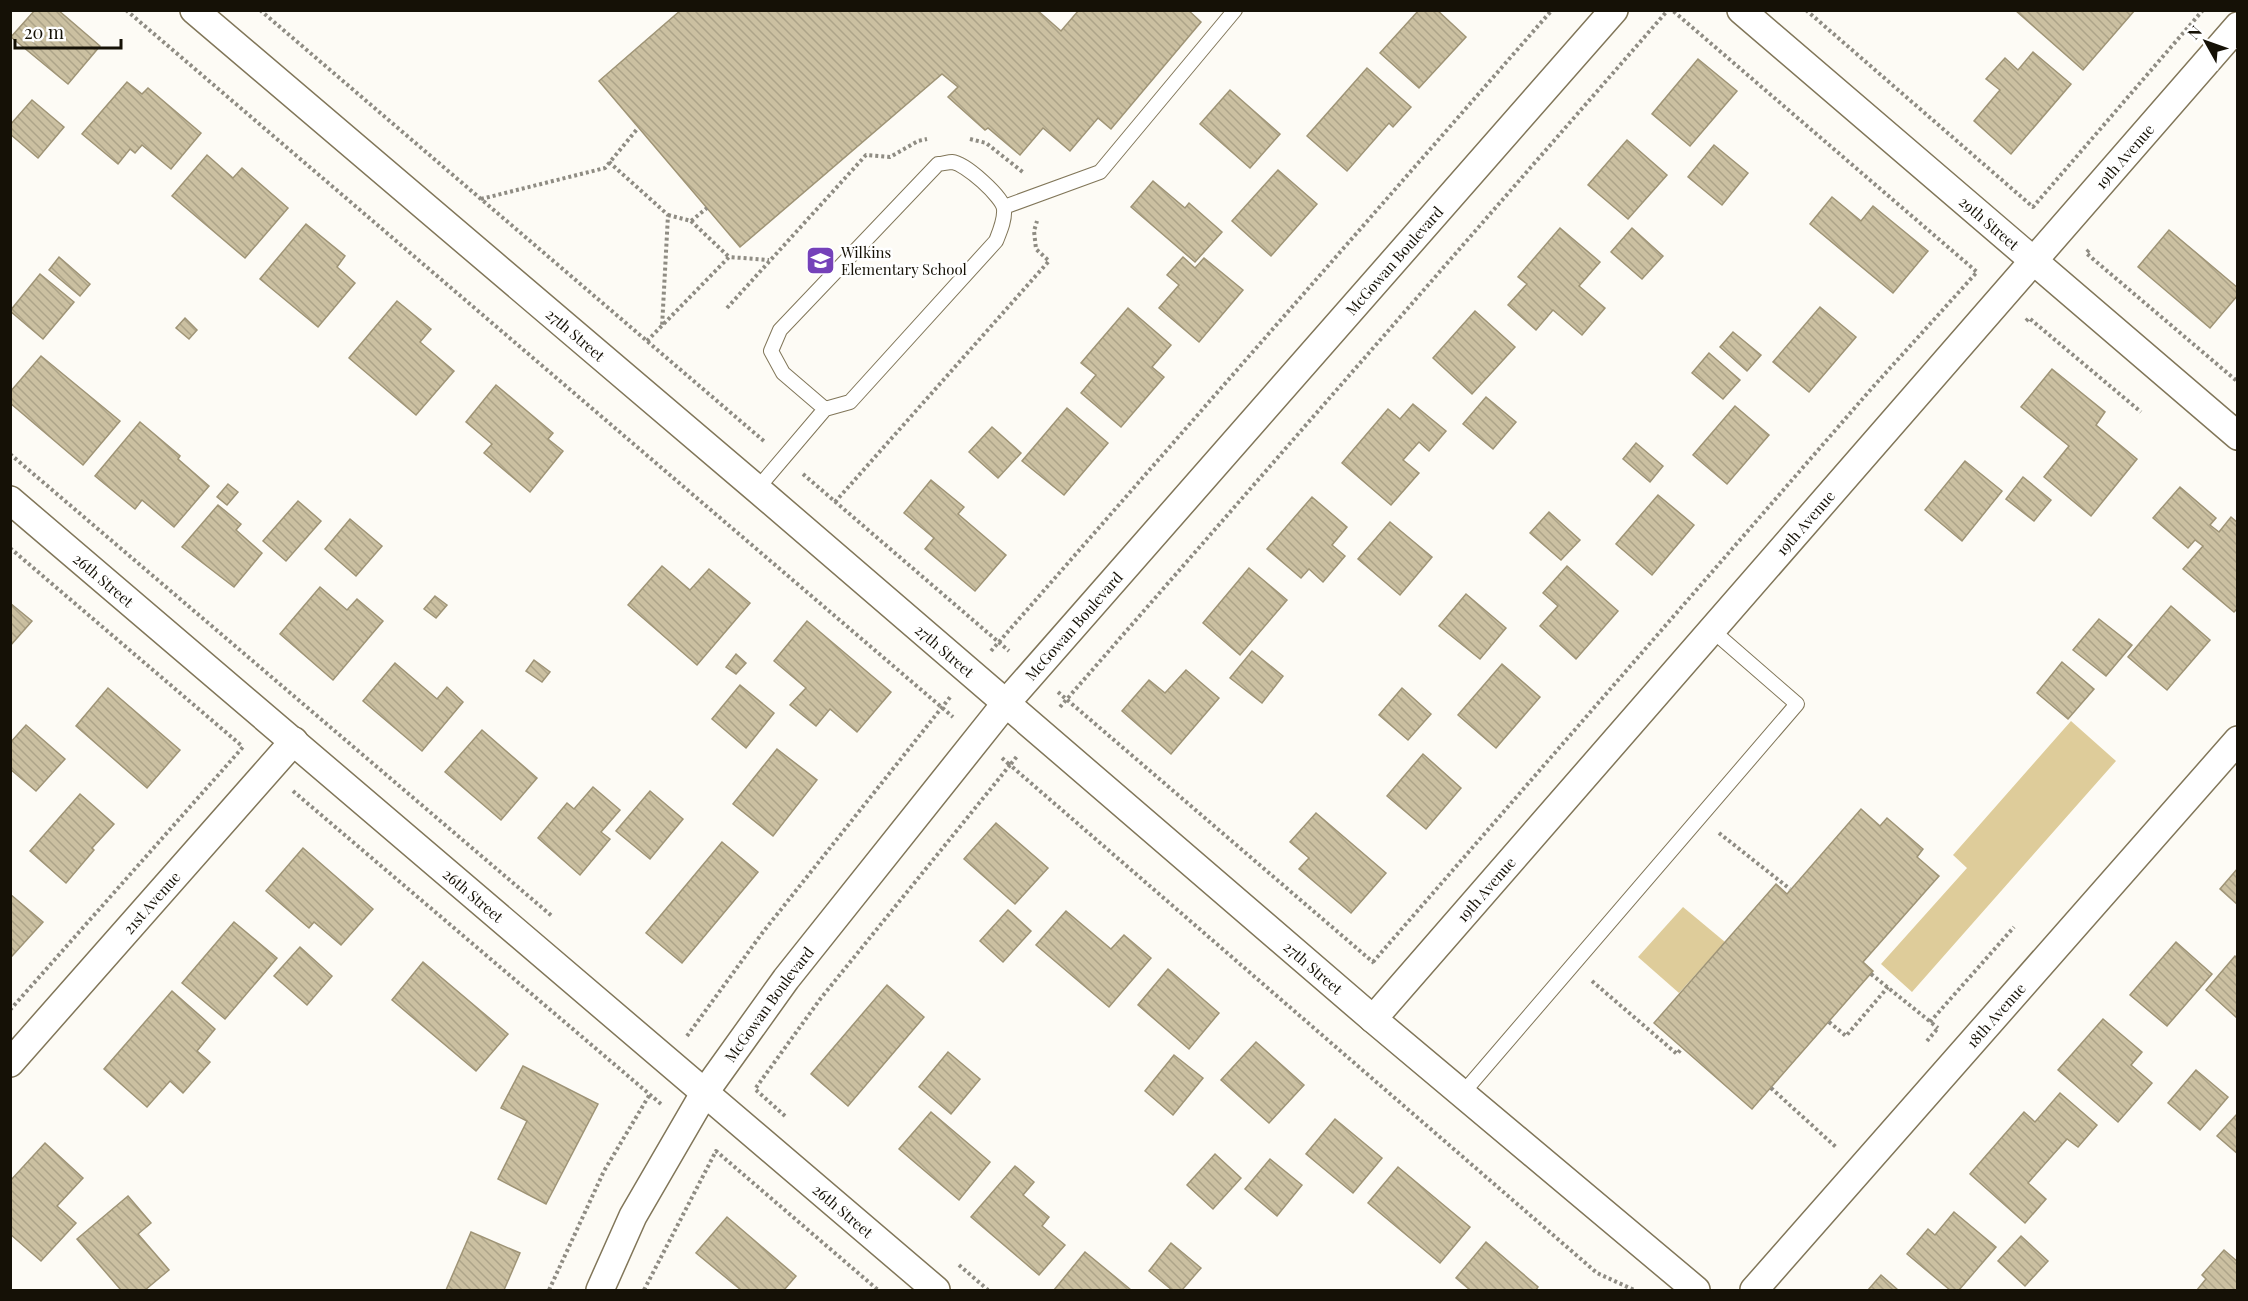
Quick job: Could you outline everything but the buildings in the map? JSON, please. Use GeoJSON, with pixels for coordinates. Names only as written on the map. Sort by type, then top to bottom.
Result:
{"type":"FeatureCollection","features":[{"type":"Feature","properties":{"kind":"street","name":"27th Street"},"geometry":{"type":"LineString","coordinates":[[194,10],[757,489],[1373,1019],[1696,1290]]}},
{"type":"Feature","properties":{"kind":"street","name":"McGowan Boulevard"},"geometry":{"type":"LineString","coordinates":[[600,1290],[633,1216],[705,1092],[786,980],[1006,703],[1614,10]]}},
{"type":"Feature","properties":{"kind":"street","name":"29th Street"},"geometry":{"type":"LineString","coordinates":[[1741,10],[2238,436]]}},
{"type":"Feature","properties":{"kind":"street","name":"19th Avenue"},"geometry":{"type":"LineString","coordinates":[[1373,1019],[2238,26]]}},
{"type":"Feature","properties":{"kind":"street","name":"26th Street"},"geometry":{"type":"LineString","coordinates":[[10,500],[936,1290]]}},
{"type":"Feature","properties":{"kind":"street","name":"18th Avenue"},"geometry":{"type":"LineString","coordinates":[[1754,1290],[2238,740]]}},
{"type":"Feature","properties":{"kind":"street","name":"21st Avenue"},"geometry":{"type":"LineString","coordinates":[[10,1063],[294,741]]}},
{"type":"Feature","properties":{"kind":"lane"},"geometry":{"type":"LineString","coordinates":[[1004,207],[1100,172],[1235,10]]}},
{"type":"Feature","properties":{"kind":"lane"},"geometry":{"type":"LineString","coordinates":[[757,489],[825,409],[850,402],[996,241],[1003,223],[1004,207],[1000,198],[963,166],[952,162],[938,164],[780,330],[771,351],[783,373],[825,409]]}},
{"type":"Feature","properties":{"kind":"lane"},"geometry":{"type":"LineString","coordinates":[[1462,1094],[1797,704],[1713,631]]}},
{"type":"Feature","properties":{"kind":"path"},"geometry":{"type":"LineString","coordinates":[[126,10],[955,718]]}},
{"type":"Feature","properties":{"kind":"path"},"geometry":{"type":"LineString","coordinates":[[260,10],[1010,651]]}},
{"type":"Feature","properties":{"kind":"path"},"geometry":{"type":"LineString","coordinates":[[987,656],[1552,10]]}},
{"type":"Feature","properties":{"kind":"path"},"geometry":{"type":"LineString","coordinates":[[1055,712],[1670,10],[1977,272],[1872,388],[1373,962]]}},
{"type":"Feature","properties":{"kind":"path"},"geometry":{"type":"LineString","coordinates":[[1806,10],[2033,207],[2203,10]]}},
{"type":"Feature","properties":{"kind":"path"},"geometry":{"type":"LineString","coordinates":[[481,199],[605,168],[638,128]]}},
{"type":"Feature","properties":{"kind":"path"},"geometry":{"type":"LineString","coordinates":[[727,308],[866,155],[890,157],[918,141],[937,138]]}},
{"type":"Feature","properties":{"kind":"path"},"geometry":{"type":"LineString","coordinates":[[835,502],[1049,261],[1036,249],[1034,231],[1045,192],[1044,184],[1028,178],[987,143],[966,138]]}},
{"type":"Feature","properties":{"kind":"path"},"geometry":{"type":"LineString","coordinates":[[609,162],[668,215],[691,221],[729,257],[769,260]]}},
{"type":"Feature","properties":{"kind":"path"},"geometry":{"type":"LineString","coordinates":[[691,221],[707,208]]}},
{"type":"Feature","properties":{"kind":"path"},"geometry":{"type":"LineString","coordinates":[[662,327],[668,215]]}},
{"type":"Feature","properties":{"kind":"path"},"geometry":{"type":"LineString","coordinates":[[2094,244],[2086,253],[2238,382]]}},
{"type":"Feature","properties":{"kind":"path"},"geometry":{"type":"LineString","coordinates":[[647,341],[729,257]]}},
{"type":"Feature","properties":{"kind":"path"},"geometry":{"type":"LineString","coordinates":[[10,454],[553,917]]}},
{"type":"Feature","properties":{"kind":"path"},"geometry":{"type":"LineString","coordinates":[[10,548],[250,753]]}},
{"type":"Feature","properties":{"kind":"path"},"geometry":{"type":"LineString","coordinates":[[1055,690],[1378,966]]}},
{"type":"Feature","properties":{"kind":"path"},"geometry":{"type":"LineString","coordinates":[[685,1039],[763,932],[954,693]]}},
{"type":"Feature","properties":{"kind":"path"},"geometry":{"type":"LineString","coordinates":[[10,1010],[243,747]]}},
{"type":"Feature","properties":{"kind":"path"},"geometry":{"type":"LineString","coordinates":[[790,1120],[755,1089],[821,998],[1021,751]]}},
{"type":"Feature","properties":{"kind":"path"},"geometry":{"type":"LineString","coordinates":[[999,756],[1597,1273],[1634,1290]]}},
{"type":"Feature","properties":{"kind":"path"},"geometry":{"type":"LineString","coordinates":[[287,787],[661,1104]]}},
{"type":"Feature","properties":{"kind":"path"},"geometry":{"type":"LineString","coordinates":[[1699,818],[1790,890]]}},
{"type":"Feature","properties":{"kind":"path"},"geometry":{"type":"LineString","coordinates":[[1930,1022],[2014,927]]}},
{"type":"Feature","properties":{"kind":"path"},"geometry":{"type":"LineString","coordinates":[[1573,965],[1677,1054],[1682,1048]]}},
{"type":"Feature","properties":{"kind":"path"},"geometry":{"type":"LineString","coordinates":[[1871,974],[1965,1050]]}},
{"type":"Feature","properties":{"kind":"path"},"geometry":{"type":"LineString","coordinates":[[1829,1022],[1846,1036],[1888,987]]}},
{"type":"Feature","properties":{"kind":"path"},"geometry":{"type":"LineString","coordinates":[[688,1033],[694,1039]]}},
{"type":"Feature","properties":{"kind":"path"},"geometry":{"type":"LineString","coordinates":[[549,1290],[604,1171],[655,1086]]}},
{"type":"Feature","properties":{"kind":"path"},"geometry":{"type":"LineString","coordinates":[[1771,1088],[1861,1168]]}},
{"type":"Feature","properties":{"kind":"path"},"geometry":{"type":"LineString","coordinates":[[644,1290],[716,1150],[878,1290]]}},
{"type":"Feature","properties":{"kind":"path"},"geometry":{"type":"LineString","coordinates":[[957,1264],[988,1290]]}},
{"type":"Feature","properties":{"kind":"shaded area"},"geometry":{"type":"Polygon","coordinates":[[[2071,721],[2116,761],[1912,992],[1881,964],[1967,868],[1953,855],[2071,721]]]}},
{"type":"Feature","properties":{"kind":"shaded area"},"geometry":{"type":"Polygon","coordinates":[[[1683,907],[1725,942],[1679,993],[1638,957],[1683,907]]]}},
{"type":"Feature","properties":{"kind":"place","name":"Wilkins Elementary School"},"geometry":{"type":"Point","coordinates":[820,261]}}]}
